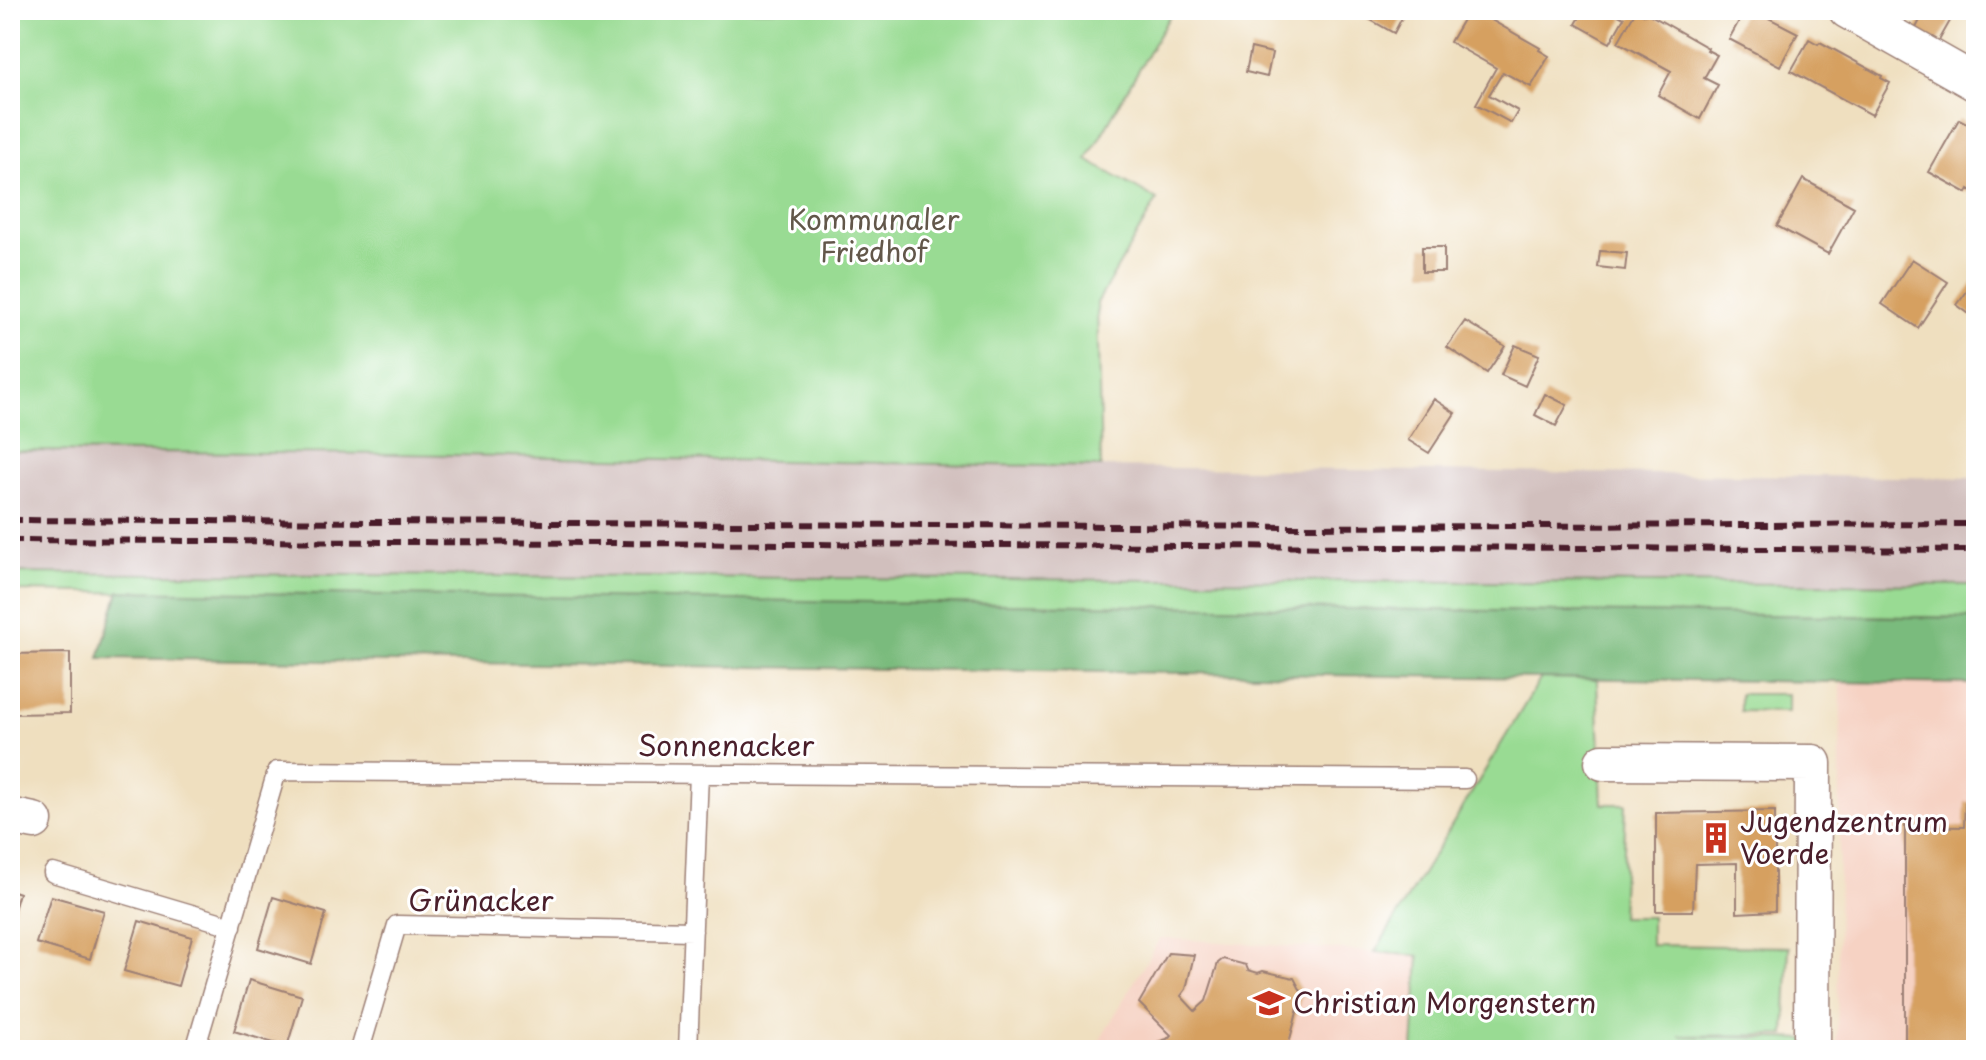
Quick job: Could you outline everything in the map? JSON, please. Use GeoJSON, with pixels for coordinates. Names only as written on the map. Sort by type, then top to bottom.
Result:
{"type":"FeatureCollection","features":[{"type":"Feature","properties":{"kind":"street"},"geometry":{"type":"LineString","coordinates":[[1847,10],[1976,83]]}},
{"type":"Feature","properties":{"kind":"street"},"geometry":{"type":"LineString","coordinates":[[1603,762],[1813,763],[1812,1050]]}},
{"type":"Feature","properties":{"kind":"lane","name":"Sonnenacker"},"geometry":{"type":"LineString","coordinates":[[195,1050],[277,771],[1465,779]]}},
{"type":"Feature","properties":{"kind":"lane"},"geometry":{"type":"LineString","coordinates":[[688,1050],[699,774]]}},
{"type":"Feature","properties":{"kind":"lane"},"geometry":{"type":"LineString","coordinates":[[53,873],[232,926]]}},
{"type":"Feature","properties":{"kind":"lane","name":"Grünacker"},"geometry":{"type":"LineString","coordinates":[[360,1050],[397,925],[693,931]]}},
{"type":"Feature","properties":{"kind":"shaded area"},"geometry":{"type":"Polygon","coordinates":[[[10,451],[1976,478],[1976,585],[10,573],[10,451]]]}},
{"type":"Feature","properties":{"kind":"shaded area"},"geometry":{"type":"Polygon","coordinates":[[[1841,682],[1976,684],[1976,1050],[1837,1050],[1841,682]]]}},
{"type":"Feature","properties":{"kind":"shaded area","name":"Christian Morgenstern"},"geometry":{"type":"Polygon","coordinates":[[[1160,938],[1419,955],[1413,1050],[1094,1050],[1160,938]]]}},
{"type":"Feature","properties":{"kind":"green space","name":"Kommunaler Friedhof"},"geometry":{"type":"Polygon","coordinates":[[[10,10],[1173,10],[1087,160],[1157,200],[1097,303],[1101,467],[396,454],[10,451],[10,10]]]}},
{"type":"Feature","properties":{"kind":"green space"},"geometry":{"type":"Polygon","coordinates":[[[10,573],[1976,585],[1976,618],[10,591],[10,573]]]}},
{"type":"Feature","properties":{"kind":"green space"},"geometry":{"type":"Polygon","coordinates":[[[119,591],[1976,618],[1976,684],[99,658],[119,591]]]}},
{"type":"Feature","properties":{"kind":"green space"},"geometry":{"type":"Polygon","coordinates":[[[1541,678],[1597,679],[1602,804],[1626,804],[1621,917],[1651,917],[1651,945],[1789,947],[1785,1035],[1679,1036],[1808,1039],[1809,1050],[1413,1050],[1419,956],[1375,952],[1541,678]]]}},
{"type":"Feature","properties":{"kind":"green space"},"geometry":{"type":"Polygon","coordinates":[[[1740,694],[1788,694],[1788,712],[1740,711],[1740,694]]]}},
{"type":"Feature","properties":{"kind":"building"},"geometry":{"type":"Polygon","coordinates":[[[1353,10],[1406,10],[1394,33],[1353,10]]]}},
{"type":"Feature","properties":{"kind":"building"},"geometry":{"type":"Polygon","coordinates":[[[1584,10],[1609,10],[1624,18],[1610,43],[1576,24],[1584,10]]]}},
{"type":"Feature","properties":{"kind":"building"},"geometry":{"type":"Polygon","coordinates":[[[1636,10],[1645,15],[1647,13],[1717,55],[1704,78],[1718,85],[1700,119],[1658,95],[1671,71],[1618,42],[1636,10]]]}},
{"type":"Feature","properties":{"kind":"building"},"geometry":{"type":"Polygon","coordinates":[[[1745,10],[1753,10],[1798,33],[1780,66],[1729,39],[1745,10]]]}},
{"type":"Feature","properties":{"kind":"building"},"geometry":{"type":"Polygon","coordinates":[[[1925,10],[1947,10],[1954,14],[1936,46],[1913,34],[1925,10]]]}},
{"type":"Feature","properties":{"kind":"building"},"geometry":{"type":"Polygon","coordinates":[[[1468,11],[1478,16],[1479,13],[1549,56],[1531,87],[1503,72],[1489,95],[1518,111],[1511,123],[1476,104],[1496,68],[1450,42],[1468,11]]]}},
{"type":"Feature","properties":{"kind":"building"},"geometry":{"type":"Polygon","coordinates":[[[1809,39],[1818,44],[1820,42],[1890,83],[1872,115],[1791,71],[1809,39]]]}},
{"type":"Feature","properties":{"kind":"building"},"geometry":{"type":"Polygon","coordinates":[[[1251,48],[1272,53],[1267,77],[1246,72],[1251,48]]]}},
{"type":"Feature","properties":{"kind":"building"},"geometry":{"type":"Polygon","coordinates":[[[1959,119],[1976,128],[1976,193],[1969,189],[1967,193],[1929,172],[1959,119]]]}},
{"type":"Feature","properties":{"kind":"building"},"geometry":{"type":"Polygon","coordinates":[[[1803,179],[1854,207],[1828,254],[1777,226],[1803,179]]]}},
{"type":"Feature","properties":{"kind":"building"},"geometry":{"type":"Polygon","coordinates":[[[1422,247],[1444,247],[1444,272],[1422,272],[1422,247]]]}},
{"type":"Feature","properties":{"kind":"building"},"geometry":{"type":"Polygon","coordinates":[[[1600,251],[1627,253],[1625,270],[1598,267],[1600,251]]]}},
{"type":"Feature","properties":{"kind":"building"},"geometry":{"type":"Polygon","coordinates":[[[1912,259],[1948,282],[1918,328],[1882,304],[1912,259]]]}},
{"type":"Feature","properties":{"kind":"building"},"geometry":{"type":"Polygon","coordinates":[[[1976,279],[1976,319],[1957,305],[1976,279]]]}},
{"type":"Feature","properties":{"kind":"building"},"geometry":{"type":"Polygon","coordinates":[[[1465,321],[1505,346],[1487,373],[1447,347],[1465,321]]]}},
{"type":"Feature","properties":{"kind":"building"},"geometry":{"type":"Polygon","coordinates":[[[1515,345],[1539,355],[1525,386],[1501,375],[1515,345]]]}},
{"type":"Feature","properties":{"kind":"building"},"geometry":{"type":"Polygon","coordinates":[[[1545,394],[1567,405],[1556,426],[1535,415],[1545,394]]]}},
{"type":"Feature","properties":{"kind":"building"},"geometry":{"type":"Polygon","coordinates":[[[1434,399],[1455,413],[1429,453],[1408,440],[1434,399]]]}},
{"type":"Feature","properties":{"kind":"building"},"geometry":{"type":"Polygon","coordinates":[[[70,653],[70,713],[10,714],[10,654],[70,653]]]}},
{"type":"Feature","properties":{"kind":"building"},"geometry":{"type":"Polygon","coordinates":[[[1965,802],[1976,802],[1976,1050],[1905,1050],[1905,826],[1964,827],[1965,802]]]}},
{"type":"Feature","properties":{"kind":"building","name":"Jugendzentrum Voerde"},"geometry":{"type":"Polygon","coordinates":[[[1775,811],[1775,911],[1737,913],[1737,863],[1695,864],[1693,911],[1656,911],[1656,813],[1775,811]]]}},
{"type":"Feature","properties":{"kind":"building"},"geometry":{"type":"Polygon","coordinates":[[[10,890],[19,893],[11,920],[10,920],[10,890]]]}},
{"type":"Feature","properties":{"kind":"building"},"geometry":{"type":"Polygon","coordinates":[[[51,896],[104,911],[90,959],[36,943],[51,896]]]}},
{"type":"Feature","properties":{"kind":"building"},"geometry":{"type":"Polygon","coordinates":[[[273,897],[326,913],[311,964],[258,948],[273,897]]]}},
{"type":"Feature","properties":{"kind":"building"},"geometry":{"type":"Polygon","coordinates":[[[139,921],[192,937],[178,986],[124,971],[139,921]]]}},
{"type":"Feature","properties":{"kind":"building"},"geometry":{"type":"Polygon","coordinates":[[[1168,953],[1194,955],[1186,989],[1181,996],[1195,1011],[1206,1001],[1218,963],[1223,959],[1246,965],[1248,970],[1258,973],[1263,971],[1294,978],[1302,993],[1289,1043],[1281,1050],[1131,1050],[1171,1035],[1139,1003],[1168,953]]]}},
{"type":"Feature","properties":{"kind":"building"},"geometry":{"type":"Polygon","coordinates":[[[249,980],[302,996],[287,1047],[234,1031],[249,980]]]}},
{"type":"Feature","properties":{"kind":"building"},"geometry":{"type":"Polygon","coordinates":[[[10,1039],[46,1049],[46,1050],[10,1050],[10,1039]]]}},
{"type":"Feature","properties":{"kind":"railway"},"geometry":{"type":"LineString","coordinates":[[10,520],[1305,527],[1976,524]]}},
{"type":"Feature","properties":{"kind":"railway"},"geometry":{"type":"LineString","coordinates":[[10,540],[1976,550]]}},
{"type":"Feature","properties":{"kind":"place","name":"Jugendzentrum Voerde"},"geometry":{"type":"Point","coordinates":[1716,838]}},
{"type":"Feature","properties":{"kind":"place","name":"Christian Morgenstern"},"geometry":{"type":"Point","coordinates":[1269,1003]}}]}
